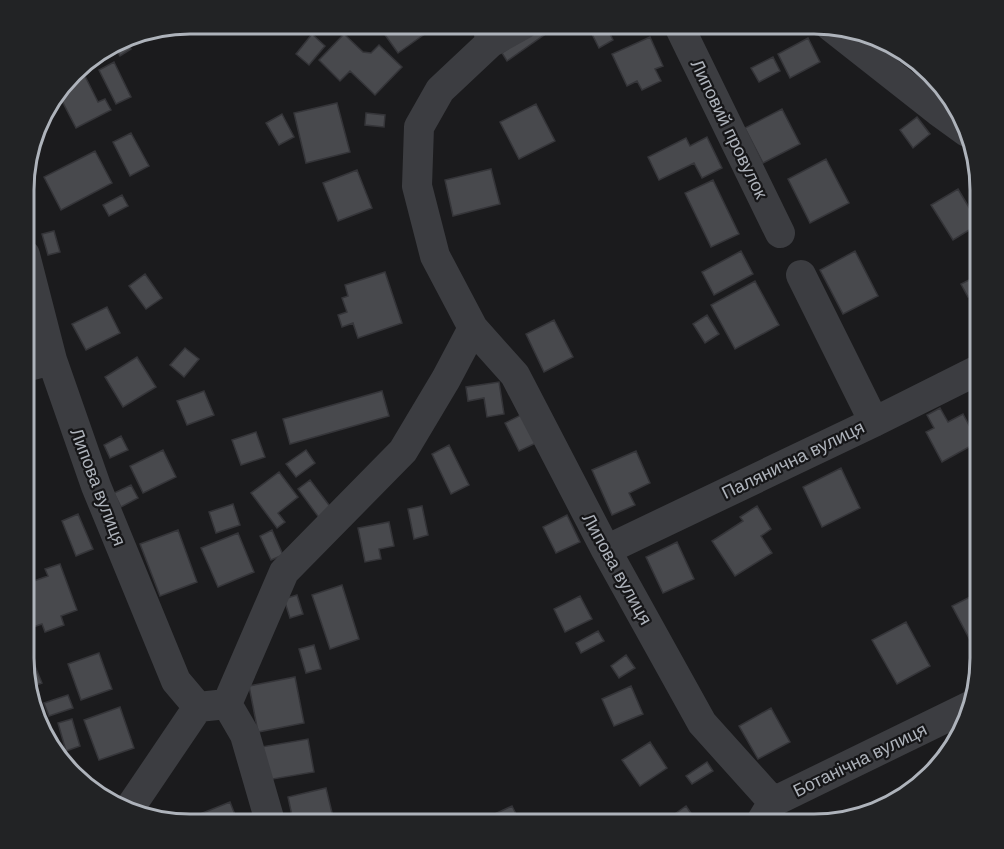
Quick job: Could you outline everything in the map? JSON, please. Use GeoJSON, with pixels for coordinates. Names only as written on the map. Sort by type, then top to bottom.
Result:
{"type":"FeatureCollection","features":[{"type":"Feature","properties":{"kind":"street","name":"Липова вулиця"},"geometry":{"type":"LineString","coordinates":[[488,34],[440,90],[419,126],[417,186],[435,256],[473,328],[515,375],[606,550],[702,723],[766,813]]}},
{"type":"Feature","properties":{"kind":"street","name":"Липовий провулок"},"geometry":{"type":"LineString","coordinates":[[683,35],[780,233]]}},
{"type":"Feature","properties":{"kind":"street"},"geometry":{"type":"LineString","coordinates":[[847,38],[943,104]]}},
{"type":"Feature","properties":{"kind":"street"},"geometry":{"type":"LineString","coordinates":[[801,275],[874,422]]}},
{"type":"Feature","properties":{"kind":"street"},"geometry":{"type":"LineString","coordinates":[[134,804],[212,705],[284,572],[403,451],[473,328]]}},
{"type":"Feature","properties":{"kind":"street","name":"Липова вулиця"},"geometry":{"type":"LineString","coordinates":[[34,333],[38,364],[96,486],[176,681],[212,705],[245,735],[268,814]]}},
{"type":"Feature","properties":{"kind":"street","name":"Палянична вулиця"},"geometry":{"type":"LineString","coordinates":[[606,550],[969,374]]}},
{"type":"Feature","properties":{"kind":"street","name":"Ботанічна вулиця"},"geometry":{"type":"LineString","coordinates":[[766,813],[960,711]]}},
{"type":"Feature","properties":{"kind":"building"},"geometry":{"type":"Polygon","coordinates":[[[312,34],[325,46],[309,65],[296,54],[312,34]]]}},
{"type":"Feature","properties":{"kind":"building"},"geometry":{"type":"Polygon","coordinates":[[[344,34],[363,52],[371,53],[379,45],[402,67],[375,95],[350,71],[340,81],[319,60],[344,34]]]}},
{"type":"Feature","properties":{"kind":"building"},"geometry":{"type":"Polygon","coordinates":[[[385,34],[424,34],[398,53],[385,34]]]}},
{"type":"Feature","properties":{"kind":"building"},"geometry":{"type":"Polygon","coordinates":[[[528,35],[544,35],[507,61],[502,53],[528,35]]]}},
{"type":"Feature","properties":{"kind":"building"},"geometry":{"type":"Polygon","coordinates":[[[592,35],[610,35],[613,40],[599,48],[592,35]]]}},
{"type":"Feature","properties":{"kind":"building"},"geometry":{"type":"Polygon","coordinates":[[[650,37],[663,66],[655,69],[661,81],[642,90],[637,81],[627,86],[612,54],[650,37]]]}},
{"type":"Feature","properties":{"kind":"building"},"geometry":{"type":"Polygon","coordinates":[[[808,38],[820,62],[790,78],[778,54],[808,38]]]}},
{"type":"Feature","properties":{"kind":"building"},"geometry":{"type":"Polygon","coordinates":[[[130,47],[131,49],[120,56],[118,53],[130,47]]]}},
{"type":"Feature","properties":{"kind":"building"},"geometry":{"type":"Polygon","coordinates":[[[773,57],[780,71],[759,82],[751,68],[773,57]]]}},
{"type":"Feature","properties":{"kind":"building"},"geometry":{"type":"Polygon","coordinates":[[[114,62],[131,97],[116,104],[99,70],[114,62]]]}},
{"type":"Feature","properties":{"kind":"building"},"geometry":{"type":"Polygon","coordinates":[[[85,76],[98,102],[105,99],[111,110],[76,128],[63,102],[85,76]]]}},
{"type":"Feature","properties":{"kind":"building"},"geometry":{"type":"Polygon","coordinates":[[[337,103],[350,152],[306,163],[294,113],[337,103]]]}},
{"type":"Feature","properties":{"kind":"building"},"geometry":{"type":"Polygon","coordinates":[[[536,104],[555,141],[519,159],[500,122],[536,104]]]}},
{"type":"Feature","properties":{"kind":"building"},"geometry":{"type":"Polygon","coordinates":[[[782,109],[800,144],[763,163],[745,128],[782,109]]]}},
{"type":"Feature","properties":{"kind":"building"},"geometry":{"type":"Polygon","coordinates":[[[366,113],[385,115],[384,127],[365,125],[366,113]]]}},
{"type":"Feature","properties":{"kind":"building"},"geometry":{"type":"Polygon","coordinates":[[[282,114],[294,137],[279,145],[266,123],[282,114]]]}},
{"type":"Feature","properties":{"kind":"building"},"geometry":{"type":"Polygon","coordinates":[[[917,117],[930,134],[913,148],[900,130],[917,117]]]}},
{"type":"Feature","properties":{"kind":"building"},"geometry":{"type":"Polygon","coordinates":[[[131,133],[149,166],[130,176],[113,142],[131,133]]]}},
{"type":"Feature","properties":{"kind":"building"},"geometry":{"type":"Polygon","coordinates":[[[707,137],[722,168],[702,178],[694,163],[659,180],[648,157],[686,138],[690,146],[707,137]]]}},
{"type":"Feature","properties":{"kind":"building"},"geometry":{"type":"Polygon","coordinates":[[[95,151],[112,183],[61,210],[44,177],[95,151]]]}},
{"type":"Feature","properties":{"kind":"building"},"geometry":{"type":"Polygon","coordinates":[[[826,159],[849,203],[810,223],[788,179],[826,159]]]}},
{"type":"Feature","properties":{"kind":"building"},"geometry":{"type":"Polygon","coordinates":[[[491,169],[500,204],[453,216],[445,180],[491,169]]]}},
{"type":"Feature","properties":{"kind":"building"},"geometry":{"type":"Polygon","coordinates":[[[357,170],[372,208],[338,221],[323,183],[357,170]]]}},
{"type":"Feature","properties":{"kind":"building"},"geometry":{"type":"Polygon","coordinates":[[[713,180],[739,234],[711,247],[685,193],[713,180]]]}},
{"type":"Feature","properties":{"kind":"building"},"geometry":{"type":"Polygon","coordinates":[[[958,189],[969,207],[969,230],[953,240],[931,205],[958,189]]]}},
{"type":"Feature","properties":{"kind":"building"},"geometry":{"type":"Polygon","coordinates":[[[122,195],[128,206],[109,216],[103,205],[122,195]]]}},
{"type":"Feature","properties":{"kind":"building"},"geometry":{"type":"Polygon","coordinates":[[[54,231],[60,252],[48,255],[42,234],[54,231]]]}},
{"type":"Feature","properties":{"kind":"building"},"geometry":{"type":"Polygon","coordinates":[[[741,251],[753,274],[714,295],[702,272],[741,251]]]}},
{"type":"Feature","properties":{"kind":"building"},"geometry":{"type":"Polygon","coordinates":[[[855,251],[878,296],[843,314],[820,270],[855,251]]]}},
{"type":"Feature","properties":{"kind":"building"},"geometry":{"type":"Polygon","coordinates":[[[385,272],[402,323],[358,338],[353,323],[342,327],[338,315],[347,312],[342,298],[348,296],[345,285],[385,272]]]}},
{"type":"Feature","properties":{"kind":"building"},"geometry":{"type":"Polygon","coordinates":[[[145,274],[162,298],[146,309],[129,286],[145,274]]]}},
{"type":"Feature","properties":{"kind":"building"},"geometry":{"type":"Polygon","coordinates":[[[969,280],[968,297],[961,284],[969,280]]]}},
{"type":"Feature","properties":{"kind":"building"},"geometry":{"type":"Polygon","coordinates":[[[755,281],[779,325],[735,349],[711,305],[755,281]]]}},
{"type":"Feature","properties":{"kind":"building"},"geometry":{"type":"Polygon","coordinates":[[[107,307],[120,333],[86,350],[72,324],[107,307]]]}},
{"type":"Feature","properties":{"kind":"building"},"geometry":{"type":"Polygon","coordinates":[[[707,315],[719,334],[705,343],[693,324],[707,315]]]}},
{"type":"Feature","properties":{"kind":"building"},"geometry":{"type":"Polygon","coordinates":[[[554,320],[573,357],[544,372],[526,334],[554,320]]]}},
{"type":"Feature","properties":{"kind":"building"},"geometry":{"type":"Polygon","coordinates":[[[185,348],[199,359],[184,377],[170,365],[185,348]]]}},
{"type":"Feature","properties":{"kind":"building"},"geometry":{"type":"Polygon","coordinates":[[[137,357],[156,387],[123,407],[105,377],[137,357]]]}},
{"type":"Feature","properties":{"kind":"building"},"geometry":{"type":"Polygon","coordinates":[[[499,382],[504,414],[487,417],[484,398],[468,401],[466,387],[499,382]]]}},
{"type":"Feature","properties":{"kind":"building"},"geometry":{"type":"Polygon","coordinates":[[[204,391],[214,415],[187,425],[177,401],[204,391]]]}},
{"type":"Feature","properties":{"kind":"building"},"geometry":{"type":"Polygon","coordinates":[[[382,391],[389,416],[290,444],[283,419],[382,391]]]}},
{"type":"Feature","properties":{"kind":"building"},"geometry":{"type":"Polygon","coordinates":[[[940,408],[948,422],[963,414],[970,426],[970,447],[942,462],[926,432],[934,428],[927,415],[940,408]]]}},
{"type":"Feature","properties":{"kind":"building"},"geometry":{"type":"Polygon","coordinates":[[[523,414],[536,443],[519,451],[505,423],[523,414]]]}},
{"type":"Feature","properties":{"kind":"building"},"geometry":{"type":"Polygon","coordinates":[[[256,432],[265,457],[241,465],[232,440],[256,432]]]}},
{"type":"Feature","properties":{"kind":"building"},"geometry":{"type":"Polygon","coordinates":[[[121,436],[128,450],[110,458],[104,445],[121,436]]]}},
{"type":"Feature","properties":{"kind":"building"},"geometry":{"type":"Polygon","coordinates":[[[449,445],[469,485],[451,494],[432,454],[449,445]]]}},
{"type":"Feature","properties":{"kind":"building"},"geometry":{"type":"Polygon","coordinates":[[[163,450],[176,477],[143,493],[130,466],[163,450]]]}},
{"type":"Feature","properties":{"kind":"building"},"geometry":{"type":"Polygon","coordinates":[[[306,450],[315,463],[296,477],[286,464],[306,450]]]}},
{"type":"Feature","properties":{"kind":"building"},"geometry":{"type":"Polygon","coordinates":[[[636,451],[650,483],[629,493],[635,505],[612,515],[592,470],[636,451]]]}},
{"type":"Feature","properties":{"kind":"building"},"geometry":{"type":"Polygon","coordinates":[[[841,468],[860,508],[822,527],[803,487],[841,468]]]}},
{"type":"Feature","properties":{"kind":"building"},"geometry":{"type":"Polygon","coordinates":[[[279,472],[298,497],[278,513],[285,522],[277,528],[251,493],[279,472]]]}},
{"type":"Feature","properties":{"kind":"building"},"geometry":{"type":"Polygon","coordinates":[[[310,480],[332,509],[320,519],[298,489],[310,480]]]}},
{"type":"Feature","properties":{"kind":"building"},"geometry":{"type":"Polygon","coordinates":[[[131,485],[138,498],[121,507],[114,493],[131,485]]]}},
{"type":"Feature","properties":{"kind":"building"},"geometry":{"type":"Polygon","coordinates":[[[233,504],[240,525],[216,533],[209,512],[233,504]]]}},
{"type":"Feature","properties":{"kind":"building"},"geometry":{"type":"Polygon","coordinates":[[[422,506],[428,535],[414,539],[408,509],[422,506]]]}},
{"type":"Feature","properties":{"kind":"building"},"geometry":{"type":"Polygon","coordinates":[[[757,506],[771,529],[761,536],[772,553],[735,576],[712,541],[743,521],[740,517],[757,506]]]}},
{"type":"Feature","properties":{"kind":"building"},"geometry":{"type":"Polygon","coordinates":[[[78,514],[93,549],[76,556],[62,521],[78,514]]]}},
{"type":"Feature","properties":{"kind":"building"},"geometry":{"type":"Polygon","coordinates":[[[567,515],[580,542],[556,553],[543,527],[567,515]]]}},
{"type":"Feature","properties":{"kind":"building"},"geometry":{"type":"Polygon","coordinates":[[[389,522],[394,546],[379,549],[381,559],[365,562],[358,528],[389,522]]]}},
{"type":"Feature","properties":{"kind":"building"},"geometry":{"type":"Polygon","coordinates":[[[178,530],[197,582],[160,596],[140,544],[178,530]]]}},
{"type":"Feature","properties":{"kind":"building"},"geometry":{"type":"Polygon","coordinates":[[[272,530],[283,555],[271,560],[260,536],[272,530]]]}},
{"type":"Feature","properties":{"kind":"building"},"geometry":{"type":"Polygon","coordinates":[[[238,533],[254,572],[218,587],[201,548],[238,533]]]}},
{"type":"Feature","properties":{"kind":"building"},"geometry":{"type":"Polygon","coordinates":[[[677,542],[694,579],[663,593],[646,557],[677,542]]]}},
{"type":"Feature","properties":{"kind":"building"},"geometry":{"type":"Polygon","coordinates":[[[60,564],[77,610],[61,616],[64,625],[45,632],[42,624],[35,626],[35,581],[48,576],[45,569],[60,564]]]}},
{"type":"Feature","properties":{"kind":"building"},"geometry":{"type":"Polygon","coordinates":[[[342,585],[359,639],[330,649],[312,595],[342,585]]]}},
{"type":"Feature","properties":{"kind":"building"},"geometry":{"type":"Polygon","coordinates":[[[297,595],[303,614],[290,618],[284,599],[297,595]]]}},
{"type":"Feature","properties":{"kind":"building"},"geometry":{"type":"Polygon","coordinates":[[[580,596],[592,619],[565,632],[554,609],[580,596]]]}},
{"type":"Feature","properties":{"kind":"building"},"geometry":{"type":"Polygon","coordinates":[[[970,597],[970,640],[952,606],[970,597]]]}},
{"type":"Feature","properties":{"kind":"building"},"geometry":{"type":"Polygon","coordinates":[[[906,622],[930,666],[897,684],[872,640],[906,622]]]}},
{"type":"Feature","properties":{"kind":"building"},"geometry":{"type":"Polygon","coordinates":[[[598,631],[604,641],[581,653],[576,643],[598,631]]]}},
{"type":"Feature","properties":{"kind":"building"},"geometry":{"type":"Polygon","coordinates":[[[314,645],[321,669],[306,673],[299,649],[314,645]]]}},
{"type":"Feature","properties":{"kind":"building"},"geometry":{"type":"Polygon","coordinates":[[[99,653],[112,689],[81,700],[68,664],[99,653]]]}},
{"type":"Feature","properties":{"kind":"building"},"geometry":{"type":"Polygon","coordinates":[[[626,655],[635,668],[619,678],[611,666],[626,655]]]}},
{"type":"Feature","properties":{"kind":"building"},"geometry":{"type":"Polygon","coordinates":[[[35,666],[42,683],[37,685],[35,669],[35,666]]]}},
{"type":"Feature","properties":{"kind":"building"},"geometry":{"type":"Polygon","coordinates":[[[295,677],[304,723],[258,732],[249,686],[295,677]]]}},
{"type":"Feature","properties":{"kind":"building"},"geometry":{"type":"Polygon","coordinates":[[[631,686],[643,714],[614,726],[602,699],[631,686]]]}},
{"type":"Feature","properties":{"kind":"building"},"geometry":{"type":"Polygon","coordinates":[[[68,695],[73,708],[49,716],[44,703],[68,695]]]}},
{"type":"Feature","properties":{"kind":"building"},"geometry":{"type":"Polygon","coordinates":[[[120,707],[134,748],[99,760],[84,720],[120,707]]]}},
{"type":"Feature","properties":{"kind":"building"},"geometry":{"type":"Polygon","coordinates":[[[771,708],[790,742],[758,759],[739,726],[771,708]]]}},
{"type":"Feature","properties":{"kind":"building"},"geometry":{"type":"Polygon","coordinates":[[[72,719],[80,746],[66,751],[58,723],[72,719]]]}},
{"type":"Feature","properties":{"kind":"building"},"geometry":{"type":"Polygon","coordinates":[[[308,739],[314,772],[267,780],[261,747],[308,739]]]}},
{"type":"Feature","properties":{"kind":"building"},"geometry":{"type":"Polygon","coordinates":[[[650,742],[667,768],[640,786],[622,760],[650,742]]]}},
{"type":"Feature","properties":{"kind":"building"},"geometry":{"type":"Polygon","coordinates":[[[707,762],[713,771],[692,784],[686,776],[707,762]]]}},
{"type":"Feature","properties":{"kind":"building"},"geometry":{"type":"Polygon","coordinates":[[[326,788],[332,814],[292,814],[288,797],[326,788]]]}},
{"type":"Feature","properties":{"kind":"building"},"geometry":{"type":"Polygon","coordinates":[[[230,802],[235,814],[200,814],[230,802]]]}},
{"type":"Feature","properties":{"kind":"building"},"geometry":{"type":"Polygon","coordinates":[[[512,806],[516,814],[495,814],[512,806]]]}},
{"type":"Feature","properties":{"kind":"building"},"geometry":{"type":"Polygon","coordinates":[[[686,806],[691,814],[675,814],[686,806]]]}}]}
